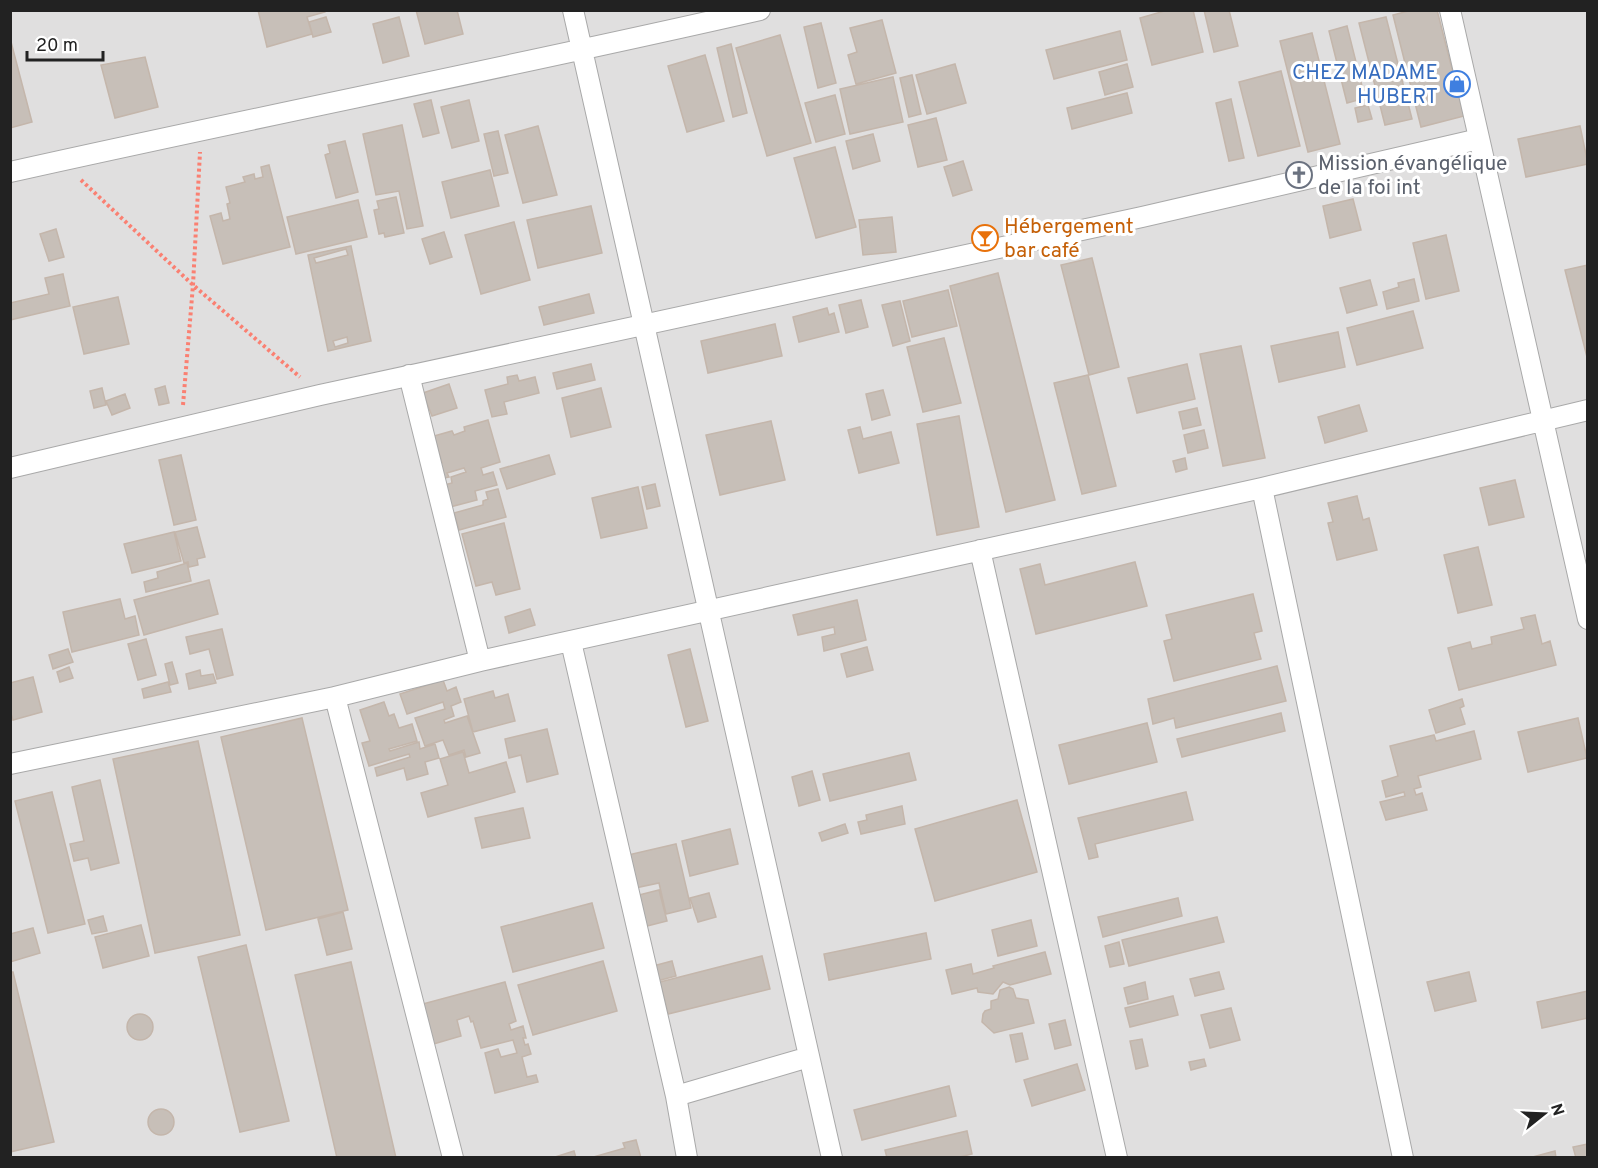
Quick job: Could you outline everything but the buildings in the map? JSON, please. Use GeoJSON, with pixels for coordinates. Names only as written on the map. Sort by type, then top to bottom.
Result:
{"type":"FeatureCollection","features":[{"type":"Feature","properties":{"kind":"street"},"geometry":{"type":"LineString","coordinates":[[573,10],[831,1158]]}},
{"type":"Feature","properties":{"kind":"street"},"geometry":{"type":"LineString","coordinates":[[10,172],[201,129],[582,51],[760,10]]}},
{"type":"Feature","properties":{"kind":"street"},"geometry":{"type":"LineString","coordinates":[[1450,10],[1587,619]]}},
{"type":"Feature","properties":{"kind":"street"},"geometry":{"type":"LineString","coordinates":[[10,468],[409,375],[1142,217],[1479,139]]}},
{"type":"Feature","properties":{"kind":"street"},"geometry":{"type":"LineString","coordinates":[[409,375],[480,661]]}},
{"type":"Feature","properties":{"kind":"street"},"geometry":{"type":"LineString","coordinates":[[10,764],[335,697],[480,661],[1262,488],[1587,410]]}},
{"type":"Feature","properties":{"kind":"street"},"geometry":{"type":"LineString","coordinates":[[1262,488],[1403,1158]]}},
{"type":"Feature","properties":{"kind":"street"},"geometry":{"type":"LineString","coordinates":[[980,550],[1117,1158]]}},
{"type":"Feature","properties":{"kind":"street"},"geometry":{"type":"LineString","coordinates":[[571,642],[676,1096],[687,1158]]}},
{"type":"Feature","properties":{"kind":"street"},"geometry":{"type":"LineString","coordinates":[[335,697],[453,1158]]}},
{"type":"Feature","properties":{"kind":"street"},"geometry":{"type":"LineString","coordinates":[[676,1096],[809,1058]]}},
{"type":"Feature","properties":{"kind":"path"},"geometry":{"type":"LineString","coordinates":[[181,427],[193,285],[201,129]]}},
{"type":"Feature","properties":{"kind":"path"},"geometry":{"type":"LineString","coordinates":[[60,160],[193,285],[320,395]]}},
{"type":"Feature","properties":{"kind":"shaded area"},"geometry":{"type":"Polygon","coordinates":[[[11,11],[1587,11],[1587,1157],[11,1157],[11,11]]]}},
{"type":"Feature","properties":{"kind":"place","name":"CHEZ MADAME HUBERT"},"geometry":{"type":"Point","coordinates":[1457,84]}},
{"type":"Feature","properties":{"kind":"place","name":"Mission évangélique de la foi int"},"geometry":{"type":"Point","coordinates":[1299,175]}},
{"type":"Feature","properties":{"kind":"place","name":"Hébergement bar café"},"geometry":{"type":"Point","coordinates":[985,238]}}]}
